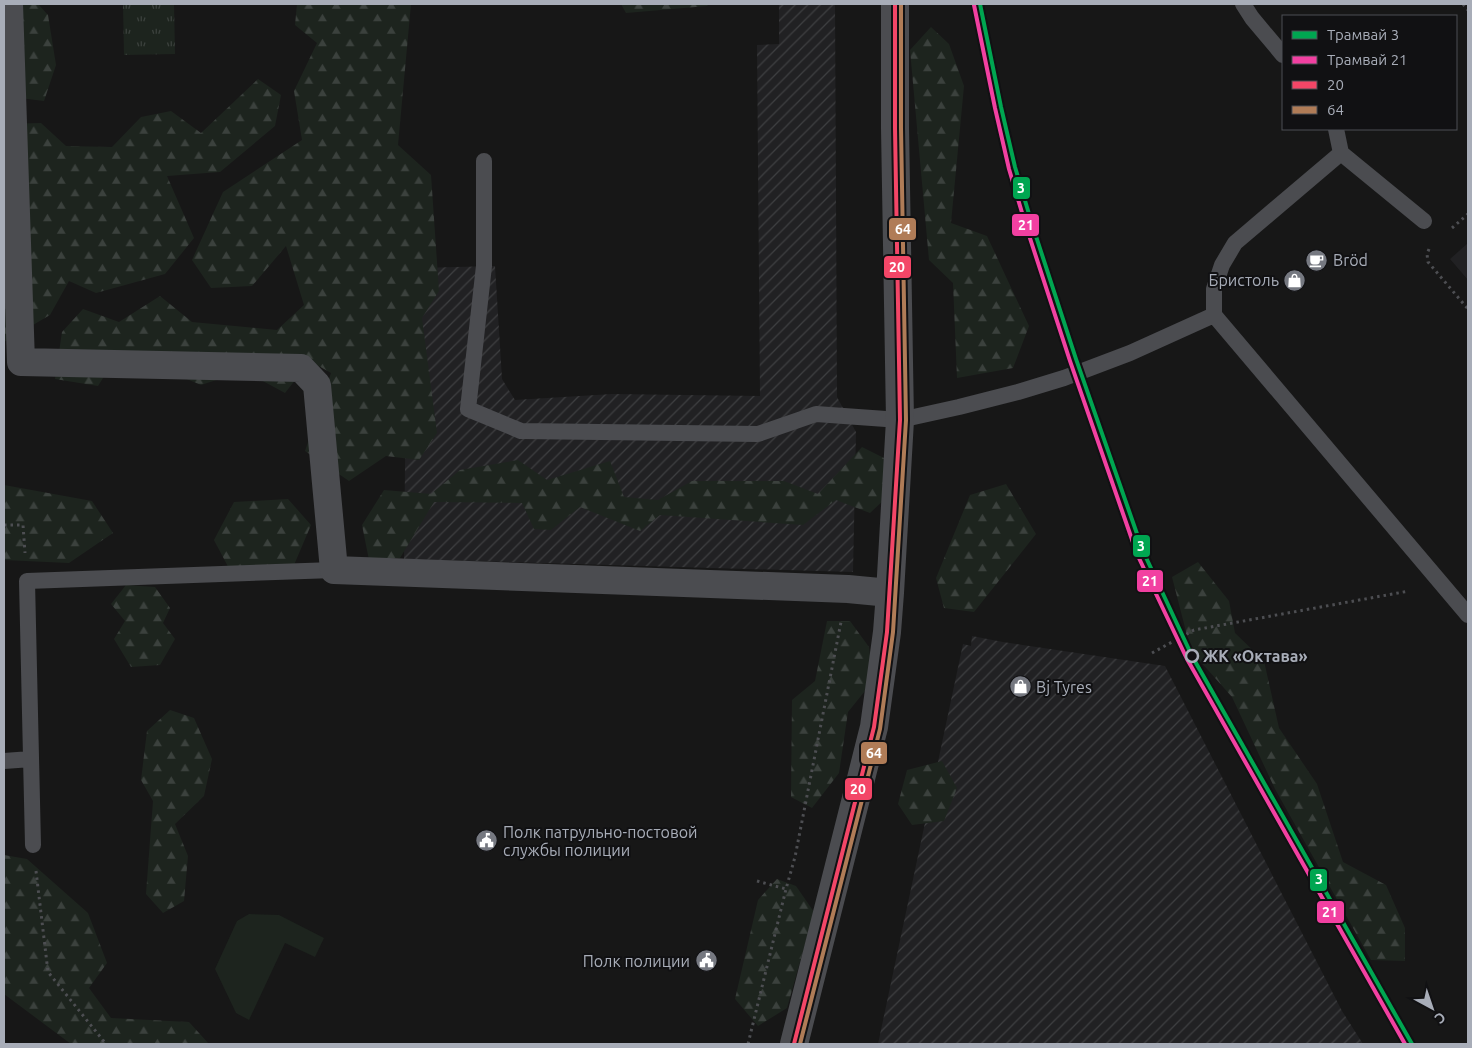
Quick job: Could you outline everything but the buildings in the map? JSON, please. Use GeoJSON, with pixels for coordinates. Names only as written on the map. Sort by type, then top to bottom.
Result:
{"type":"FeatureCollection","features":[{"type":"Feature","properties":{"kind":"street"},"geometry":{"type":"LineString","coordinates":[[9,4],[21,362],[301,368],[317,385],[334,570],[848,589],[890,593]]}},
{"type":"Feature","properties":{"kind":"street"},"geometry":{"type":"LineString","coordinates":[[794,1044],[874,727],[887,632],[900,420],[895,4]]}},
{"type":"Feature","properties":{"kind":"lane"},"geometry":{"type":"LineString","coordinates":[[1243,4],[1252,18],[1282,54]]}},
{"type":"Feature","properties":{"kind":"lane"},"geometry":{"type":"LineString","coordinates":[[1336,130],[1341,153],[1424,221]]}},
{"type":"Feature","properties":{"kind":"lane"},"geometry":{"type":"LineString","coordinates":[[1341,153],[1235,244],[1222,265],[1214,290],[1214,316],[1442,585],[1467,610]]}},
{"type":"Feature","properties":{"kind":"lane"},"geometry":{"type":"LineString","coordinates":[[484,161],[484,266],[468,409],[522,431],[758,434],[816,414],[900,420],[1018,392],[1064,378],[1130,353],[1214,316]]}},
{"type":"Feature","properties":{"kind":"lane"},"geometry":{"type":"LineString","coordinates":[[32,845],[27,581],[334,570]]}},
{"type":"Feature","properties":{"kind":"lane"},"geometry":{"type":"LineString","coordinates":[[4,761],[31,760]]}},
{"type":"Feature","properties":{"kind":"path"},"geometry":{"type":"LineString","coordinates":[[1463,4],[1468,10]]}},
{"type":"Feature","properties":{"kind":"path"},"geometry":{"type":"LineString","coordinates":[[1449,231],[1468,214]]}},
{"type":"Feature","properties":{"kind":"path"},"geometry":{"type":"LineString","coordinates":[[1430,246],[1427,254],[1428,262],[1468,309]]}},
{"type":"Feature","properties":{"kind":"path"},"geometry":{"type":"LineString","coordinates":[[4,525],[23,525],[27,581]]}},
{"type":"Feature","properties":{"kind":"path"},"geometry":{"type":"LineString","coordinates":[[1152,652],[1194,630],[1442,585]]}},
{"type":"Feature","properties":{"kind":"path"},"geometry":{"type":"LineString","coordinates":[[748,1044],[795,857],[848,589]]}},
{"type":"Feature","properties":{"kind":"path"},"geometry":{"type":"LineString","coordinates":[[32,845],[48,972],[106,1044]]}},
{"type":"Feature","properties":{"kind":"path"},"geometry":{"type":"LineString","coordinates":[[758,880],[786,889]]}},
{"type":"Feature","properties":{"kind":"shaded area"},"geometry":{"type":"Polygon","coordinates":[[[779,4],[835,4],[837,397],[856,432],[853,572],[404,559],[406,377],[418,268],[495,266],[502,379],[515,400],[612,394],[760,396],[757,45],[779,44],[779,4]]]}},
{"type":"Feature","properties":{"kind":"shaded area"},"geometry":{"type":"Polygon","coordinates":[[[1468,243],[1468,280],[1450,259],[1468,243]]]}},
{"type":"Feature","properties":{"kind":"shaded area"},"geometry":{"type":"Polygon","coordinates":[[[972,636],[1165,666],[1342,1011],[1363,1044],[878,1044],[963,644],[971,646],[972,636]]]}},
{"type":"Feature","properties":{"kind":"green space"},"geometry":{"type":"Polygon","coordinates":[[[4,4],[38,4],[48,15],[56,65],[44,101],[4,96],[4,4]]]}},
{"type":"Feature","properties":{"kind":"green space"},"geometry":{"type":"Polygon","coordinates":[[[123,4],[174,4],[175,54],[124,55],[123,4]]]}},
{"type":"Feature","properties":{"kind":"green space"},"geometry":{"type":"Polygon","coordinates":[[[297,4],[411,4],[398,145],[431,175],[439,291],[422,318],[437,433],[419,460],[386,456],[349,481],[305,451],[331,373],[310,361],[285,393],[244,371],[201,385],[120,351],[98,386],[55,379],[62,332],[83,309],[119,322],[160,296],[192,322],[277,330],[304,305],[286,246],[252,286],[211,288],[192,260],[223,192],[302,140],[294,91],[317,43],[295,25],[297,4]]]}},
{"type":"Feature","properties":{"kind":"green space"},"geometry":{"type":"Polygon","coordinates":[[[621,4],[709,4],[707,6],[626,13],[621,4]]]}},
{"type":"Feature","properties":{"kind":"green space"},"geometry":{"type":"Polygon","coordinates":[[[931,27],[949,44],[964,86],[951,223],[987,236],[1029,326],[1013,368],[957,378],[953,283],[929,260],[910,50],[931,27]]]}},
{"type":"Feature","properties":{"kind":"green space"},"geometry":{"type":"Polygon","coordinates":[[[258,79],[281,95],[275,126],[220,172],[167,176],[194,238],[165,274],[96,293],[69,281],[50,315],[4,342],[4,124],[41,123],[66,146],[112,147],[141,117],[171,111],[201,133],[258,79]]]}},
{"type":"Feature","properties":{"kind":"green space"},"geometry":{"type":"Polygon","coordinates":[[[862,447],[886,459],[888,496],[870,513],[836,500],[803,525],[660,515],[640,531],[580,507],[551,530],[534,529],[522,503],[434,502],[400,558],[369,560],[362,525],[384,490],[431,494],[460,470],[518,460],[547,480],[610,461],[624,497],[658,500],[692,481],[784,481],[818,494],[862,447]]]}},
{"type":"Feature","properties":{"kind":"green space"},"geometry":{"type":"Polygon","coordinates":[[[1006,484],[1036,534],[974,612],[944,608],[936,578],[970,495],[1006,484]]]}},
{"type":"Feature","properties":{"kind":"green space"},"geometry":{"type":"Polygon","coordinates":[[[4,485],[92,501],[113,533],[69,563],[4,560],[4,485]]]}},
{"type":"Feature","properties":{"kind":"green space"},"geometry":{"type":"Polygon","coordinates":[[[288,499],[311,525],[294,565],[234,578],[214,540],[234,502],[288,499]]]}},
{"type":"Feature","properties":{"kind":"green space"},"geometry":{"type":"Polygon","coordinates":[[[1198,562],[1229,601],[1235,633],[1264,661],[1279,728],[1317,784],[1343,862],[1386,885],[1405,928],[1405,961],[1371,960],[1275,789],[1232,697],[1191,651],[1172,577],[1198,562]]]}},
{"type":"Feature","properties":{"kind":"green space"},"geometry":{"type":"Polygon","coordinates":[[[126,585],[155,587],[170,608],[163,623],[175,639],[160,665],[131,667],[114,639],[125,621],[111,604],[126,585]]]}},
{"type":"Feature","properties":{"kind":"green space"},"geometry":{"type":"Polygon","coordinates":[[[827,621],[850,621],[869,647],[873,681],[848,712],[839,773],[812,808],[791,797],[792,700],[815,681],[827,621]]]}},
{"type":"Feature","properties":{"kind":"green space"},"geometry":{"type":"Polygon","coordinates":[[[170,710],[194,718],[212,759],[204,796],[175,824],[188,856],[184,901],[163,913],[146,894],[153,801],[141,780],[147,731],[170,710]]]}},
{"type":"Feature","properties":{"kind":"green space"},"geometry":{"type":"Polygon","coordinates":[[[942,761],[957,788],[944,821],[912,825],[898,804],[907,770],[942,761]]]}},
{"type":"Feature","properties":{"kind":"green space"},"geometry":{"type":"Polygon","coordinates":[[[4,855],[27,859],[88,913],[107,963],[89,988],[111,1018],[189,1022],[209,1044],[71,1044],[4,994],[4,855]]]}},
{"type":"Feature","properties":{"kind":"green space"},"geometry":{"type":"Polygon","coordinates":[[[777,879],[796,886],[814,912],[787,1008],[758,1026],[735,999],[758,900],[777,879]]]}},
{"type":"Feature","properties":{"kind":"green space"},"geometry":{"type":"Polygon","coordinates":[[[249,914],[279,915],[324,938],[315,957],[285,943],[249,1020],[236,1013],[215,969],[237,921],[249,914]]]}},
{"type":"Feature","properties":{"kind":"tram line","name":"3"},"geometry":{"type":"LineString","coordinates":[[980,4],[1015,167],[1076,359],[1143,551],[1192,656],[1412,1044]]}},
{"type":"Feature","properties":{"kind":"tram line","name":"21"},"geometry":{"type":"LineString","coordinates":[[974,5],[1009,169],[1070,361],[1137,554],[1187,659],[1405,1044]]}},
{"type":"Feature","properties":{"kind":"transit line","name":"20"},"geometry":{"type":"LineString","coordinates":[[794,1044],[874,727],[887,632],[900,420],[895,4]]}},
{"type":"Feature","properties":{"kind":"transit line","name":"64"},"geometry":{"type":"LineString","coordinates":[[800,1044],[880,729],[893,632],[906,420],[901,4]]}},
{"type":"Feature","properties":{"kind":"place","name":"Bröd"},"geometry":{"type":"Point","coordinates":[1317,260]}},
{"type":"Feature","properties":{"kind":"place","name":"Бристоль"},"geometry":{"type":"Point","coordinates":[1295,280]}},
{"type":"Feature","properties":{"kind":"place","name":"ЖК «Октава»"},"geometry":{"type":"Point","coordinates":[1192,656]}},
{"type":"Feature","properties":{"kind":"place","name":"Bj Tyres"},"geometry":{"type":"Point","coordinates":[1020,687]}},
{"type":"Feature","properties":{"kind":"place","name":"Полк патрульно-постовой службы полиции"},"geometry":{"type":"Point","coordinates":[487,841]}},
{"type":"Feature","properties":{"kind":"place","name":"Полк полиции"},"geometry":{"type":"Point","coordinates":[706,961]}}]}
